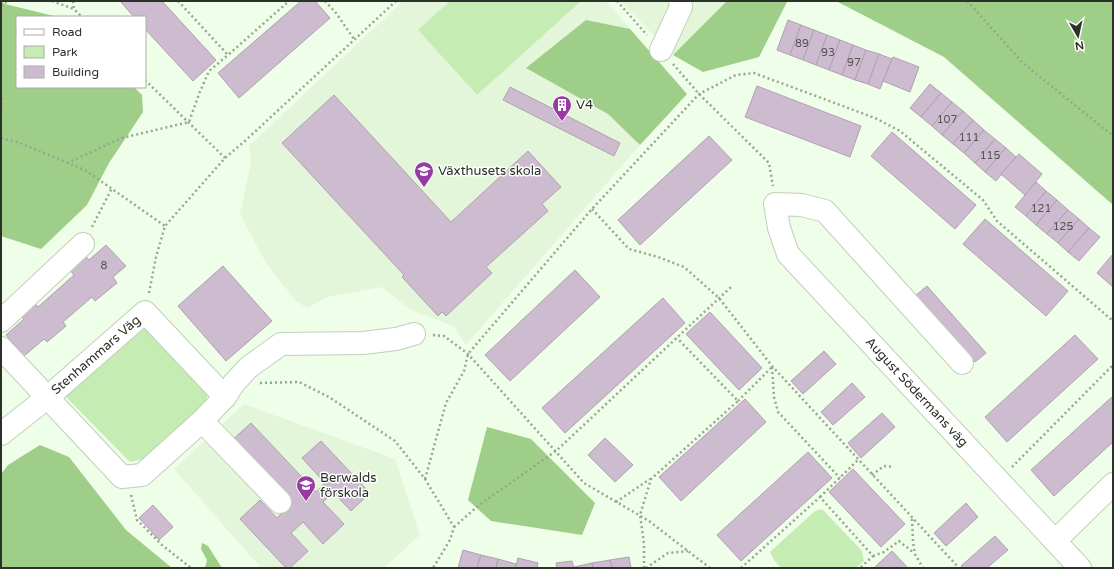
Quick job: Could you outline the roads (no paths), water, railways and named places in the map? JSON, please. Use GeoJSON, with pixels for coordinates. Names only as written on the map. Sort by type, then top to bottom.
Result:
{"type":"FeatureCollection","features":[{"type":"Feature","properties":{"kind":"street"},"geometry":{"type":"LineString","coordinates":[[661,50],[681,7],[680,1]]}},
{"type":"Feature","properties":{"kind":"street","name":"August Södermans väg"},"geometry":{"type":"LineString","coordinates":[[962,363],[825,211],[802,205],[775,204],[779,228],[788,254],[1080,568]]}},
{"type":"Feature","properties":{"kind":"street"},"geometry":{"type":"LineString","coordinates":[[1,321],[83,244]]}},
{"type":"Feature","properties":{"kind":"street","name":"Stenhammars Väg"},"geometry":{"type":"LineString","coordinates":[[1,434],[48,398],[145,312],[230,390]]}},
{"type":"Feature","properties":{"kind":"street"},"geometry":{"type":"LineString","coordinates":[[280,502],[202,421],[249,367],[281,344],[363,343],[396,339],[414,334]]}},
{"type":"Feature","properties":{"kind":"street"},"geometry":{"type":"LineString","coordinates":[[1,348],[48,398]]}},
{"type":"Feature","properties":{"kind":"street","name":"Stenhammars Väg"},"geometry":{"type":"LineString","coordinates":[[48,398],[122,477],[142,475],[202,421]]}},
{"type":"Feature","properties":{"kind":"street"},"geometry":{"type":"LineString","coordinates":[[1054,541],[1113,484]]}},
{"type":"Feature","properties":{"kind":"place","name":"V4"},"geometry":{"type":"Point","coordinates":[562,122]}},
{"type":"Feature","properties":{"kind":"place","name":"Växthusets skola"},"geometry":{"type":"Point","coordinates":[424,188]}},
{"type":"Feature","properties":{"kind":"place","name":"Berwalds förskola"},"geometry":{"type":"Point","coordinates":[306,502]}}]}
